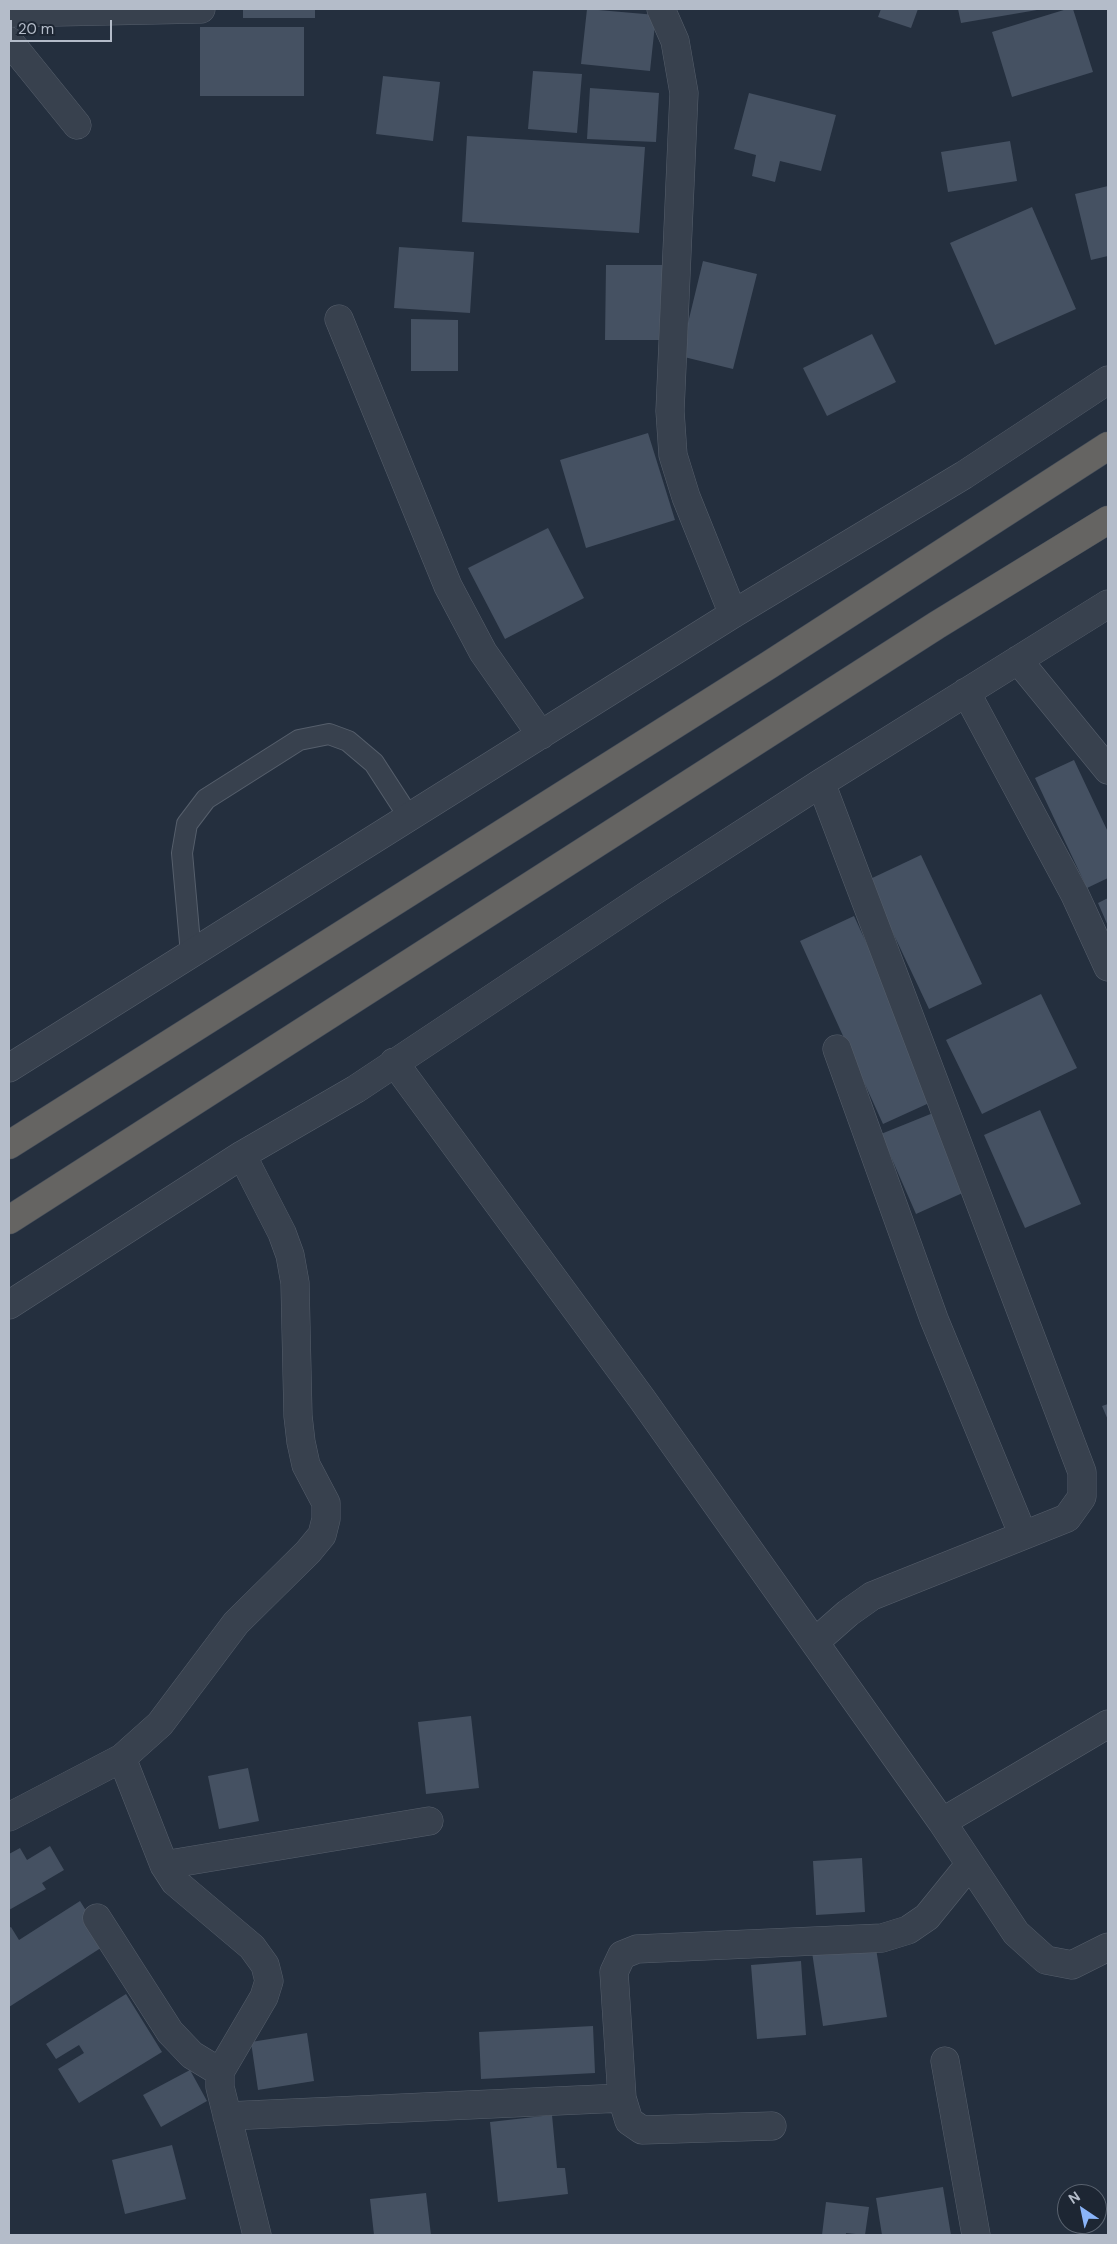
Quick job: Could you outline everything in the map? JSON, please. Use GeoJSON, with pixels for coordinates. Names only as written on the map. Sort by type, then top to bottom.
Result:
{"type":"FeatureCollection","features":[{"type":"Feature","properties":{"kind":"highway"},"geometry":{"type":"LineString","coordinates":[[9,1145],[752,676],[1108,446]]}},
{"type":"Feature","properties":{"kind":"highway"},"geometry":{"type":"LineString","coordinates":[[9,1220],[937,625],[1108,520]]}},
{"type":"Feature","properties":{"kind":"street"},"geometry":{"type":"LineString","coordinates":[[9,13],[201,9]]}},
{"type":"Feature","properties":{"kind":"street"},"geometry":{"type":"LineString","coordinates":[[661,9],[675,41],[684,92],[670,411],[673,455],[686,497],[733,614]]}},
{"type":"Feature","properties":{"kind":"street"},"geometry":{"type":"LineString","coordinates":[[9,41],[77,124]]}},
{"type":"Feature","properties":{"kind":"street"},"geometry":{"type":"LineString","coordinates":[[338,319],[448,586],[484,652],[541,735]]}},
{"type":"Feature","properties":{"kind":"street"},"geometry":{"type":"LineString","coordinates":[[9,1068],[733,614],[964,475],[1108,380]]}},
{"type":"Feature","properties":{"kind":"street"},"geometry":{"type":"LineString","coordinates":[[9,1305],[242,1155],[356,1089],[394,1062],[821,783],[1108,604]]}},
{"type":"Feature","properties":{"kind":"street"},"geometry":{"type":"LineString","coordinates":[[1018,660],[1108,770]]}},
{"type":"Feature","properties":{"kind":"street"},"geometry":{"type":"LineString","coordinates":[[966,692],[1075,895],[1108,967]]}},
{"type":"Feature","properties":{"kind":"street"},"geometry":{"type":"LineString","coordinates":[[815,1642],[848,1612],[872,1596],[1067,1518],[1082,1498],[1082,1472],[821,783]]}},
{"type":"Feature","properties":{"kind":"street"},"geometry":{"type":"LineString","coordinates":[[837,1049],[934,1319],[1023,1536]]}},
{"type":"Feature","properties":{"kind":"street"},"geometry":{"type":"LineString","coordinates":[[394,1062],[642,1399],[942,1822],[1016,1932],[1046,1960],[1072,1965],[1108,1947]]}},
{"type":"Feature","properties":{"kind":"street"},"geometry":{"type":"LineString","coordinates":[[9,1817],[122,1758],[160,1724],[236,1623],[308,1552],[322,1535],[326,1519],[326,1503],[306,1464],[298,1416],[295,1283],[290,1255],[282,1233],[242,1155]]}},
{"type":"Feature","properties":{"kind":"street"},"geometry":{"type":"LineString","coordinates":[[942,1822],[1108,1724]]}},
{"type":"Feature","properties":{"kind":"street"},"geometry":{"type":"LineString","coordinates":[[122,1758],[164,1865],[175,1882],[252,1947],[264,1965],[269,1981],[264,1997],[220,2072],[220,2087],[257,2235]]}},
{"type":"Feature","properties":{"kind":"street"},"geometry":{"type":"LineString","coordinates":[[164,1865],[429,1821]]}},
{"type":"Feature","properties":{"kind":"street"},"geometry":{"type":"LineString","coordinates":[[772,2126],[642,2130],[629,2121],[622,2098],[614,1972],[622,1955],[637,1949],[882,1938],[908,1930],[927,1917],[970,1864]]}},
{"type":"Feature","properties":{"kind":"street"},"geometry":{"type":"LineString","coordinates":[[97,1918],[170,2032],[192,2055],[220,2072]]}},
{"type":"Feature","properties":{"kind":"street"},"geometry":{"type":"LineString","coordinates":[[945,2060],[976,2235]]}},
{"type":"Feature","properties":{"kind":"street"},"geometry":{"type":"LineString","coordinates":[[228,2116],[622,2098]]}},
{"type":"Feature","properties":{"kind":"lane"},"geometry":{"type":"LineString","coordinates":[[191,954],[182,853],[187,824],[206,799],[299,740],[328,734],[348,741],[374,764],[409,817]]}},
{"type":"Feature","properties":{"kind":"building"},"geometry":{"type":"Polygon","coordinates":[[[243,9],[315,9],[315,18],[243,18],[243,9]]]}},
{"type":"Feature","properties":{"kind":"building"},"geometry":{"type":"Polygon","coordinates":[[[587,9],[656,15],[650,71],[581,64],[587,9]]]}},
{"type":"Feature","properties":{"kind":"building"},"geometry":{"type":"Polygon","coordinates":[[[881,9],[918,9],[911,28],[878,17],[881,9]]]}},
{"type":"Feature","properties":{"kind":"building"},"geometry":{"type":"Polygon","coordinates":[[[958,9],[1037,9],[1037,10],[961,23],[958,9]]]}},
{"type":"Feature","properties":{"kind":"building"},"geometry":{"type":"Polygon","coordinates":[[[1067,9],[1073,9],[1093,72],[1012,97],[992,32],[1067,9]]]}},
{"type":"Feature","properties":{"kind":"building"},"geometry":{"type":"Polygon","coordinates":[[[200,27],[304,27],[304,96],[200,96],[200,27]]]}},
{"type":"Feature","properties":{"kind":"building"},"geometry":{"type":"Polygon","coordinates":[[[533,71],[582,74],[577,133],[528,129],[533,71]]]}},
{"type":"Feature","properties":{"kind":"building"},"geometry":{"type":"Polygon","coordinates":[[[383,76],[440,82],[433,141],[376,134],[383,76]]]}},
{"type":"Feature","properties":{"kind":"building"},"geometry":{"type":"Polygon","coordinates":[[[590,88],[659,93],[656,142],[587,139],[590,88]]]}},
{"type":"Feature","properties":{"kind":"building"},"geometry":{"type":"Polygon","coordinates":[[[749,93],[836,115],[821,171],[780,161],[775,182],[752,176],[756,155],[734,149],[749,93]]]}},
{"type":"Feature","properties":{"kind":"building"},"geometry":{"type":"Polygon","coordinates":[[[467,136],[645,147],[639,233],[462,222],[467,136]]]}},
{"type":"Feature","properties":{"kind":"building"},"geometry":{"type":"Polygon","coordinates":[[[1010,141],[1017,181],[948,192],[941,152],[1010,141]]]}},
{"type":"Feature","properties":{"kind":"building"},"geometry":{"type":"Polygon","coordinates":[[[1108,186],[1108,256],[1091,260],[1075,194],[1108,186]]]}},
{"type":"Feature","properties":{"kind":"building"},"geometry":{"type":"Polygon","coordinates":[[[1032,207],[1076,309],[995,345],[950,243],[1032,207]]]}},
{"type":"Feature","properties":{"kind":"building"},"geometry":{"type":"Polygon","coordinates":[[[399,247],[474,252],[470,313],[394,308],[399,247]]]}},
{"type":"Feature","properties":{"kind":"building"},"geometry":{"type":"Polygon","coordinates":[[[703,261],[757,274],[733,369],[680,356],[703,261]]]}},
{"type":"Feature","properties":{"kind":"building"},"geometry":{"type":"Polygon","coordinates":[[[606,265],[666,265],[665,340],[605,340],[606,265]]]}},
{"type":"Feature","properties":{"kind":"building"},"geometry":{"type":"Polygon","coordinates":[[[411,319],[458,320],[458,371],[411,371],[411,319]]]}},
{"type":"Feature","properties":{"kind":"building"},"geometry":{"type":"Polygon","coordinates":[[[872,334],[896,382],[827,416],[803,368],[872,334]]]}},
{"type":"Feature","properties":{"kind":"building"},"geometry":{"type":"Polygon","coordinates":[[[648,433],[675,520],[586,548],[560,460],[648,433]]]}},
{"type":"Feature","properties":{"kind":"building"},"geometry":{"type":"Polygon","coordinates":[[[548,528],[584,598],[505,639],[468,568],[548,528]]]}},
{"type":"Feature","properties":{"kind":"building"},"geometry":{"type":"Polygon","coordinates":[[[1074,760],[1108,832],[1108,878],[1087,888],[1035,778],[1074,760]]]}},
{"type":"Feature","properties":{"kind":"building"},"geometry":{"type":"Polygon","coordinates":[[[921,855],[982,984],[929,1009],[868,880],[921,855]]]}},
{"type":"Feature","properties":{"kind":"building"},"geometry":{"type":"Polygon","coordinates":[[[1108,898],[1108,926],[1098,903],[1108,898]]]}},
{"type":"Feature","properties":{"kind":"building"},"geometry":{"type":"Polygon","coordinates":[[[854,916],[938,1099],[883,1124],[800,941],[854,916]]]}},
{"type":"Feature","properties":{"kind":"building"},"geometry":{"type":"Polygon","coordinates":[[[1041,994],[1077,1068],[982,1114],[946,1040],[1041,994]]]}},
{"type":"Feature","properties":{"kind":"building"},"geometry":{"type":"Polygon","coordinates":[[[1040,1110],[1081,1204],[1025,1228],[984,1135],[1040,1110]]]}},
{"type":"Feature","properties":{"kind":"building"},"geometry":{"type":"Polygon","coordinates":[[[933,1113],[967,1191],[916,1214],[881,1134],[933,1113]]]}},
{"type":"Feature","properties":{"kind":"building"},"geometry":{"type":"Polygon","coordinates":[[[1108,1404],[1108,1420],[1102,1406],[1108,1404]]]}},
{"type":"Feature","properties":{"kind":"building"},"geometry":{"type":"Polygon","coordinates":[[[471,1716],[479,1788],[426,1794],[418,1722],[471,1716]]]}},
{"type":"Feature","properties":{"kind":"building"},"geometry":{"type":"Polygon","coordinates":[[[248,1768],[259,1821],[219,1829],[208,1776],[248,1768]]]}},
{"type":"Feature","properties":{"kind":"building"},"geometry":{"type":"Polygon","coordinates":[[[50,1846],[64,1870],[42,1883],[46,1889],[9,1910],[9,1854],[20,1848],[27,1860],[50,1846]]]}},
{"type":"Feature","properties":{"kind":"building"},"geometry":{"type":"Polygon","coordinates":[[[862,1858],[865,1912],[816,1915],[813,1861],[862,1858]]]}},
{"type":"Feature","properties":{"kind":"building"},"geometry":{"type":"Polygon","coordinates":[[[80,1901],[107,1944],[9,2007],[9,1928],[11,1927],[19,1940],[80,1901]]]}},
{"type":"Feature","properties":{"kind":"building"},"geometry":{"type":"Polygon","coordinates":[[[875,1942],[887,2017],[823,2026],[812,1952],[875,1942]]]}},
{"type":"Feature","properties":{"kind":"building"},"geometry":{"type":"Polygon","coordinates":[[[801,1961],[806,2035],[757,2039],[751,1965],[801,1961]]]}},
{"type":"Feature","properties":{"kind":"building"},"geometry":{"type":"Polygon","coordinates":[[[126,1994],[162,2052],[79,2103],[58,2069],[84,2053],[79,2045],[56,2059],[46,2044],[126,1994]]]}},
{"type":"Feature","properties":{"kind":"building"},"geometry":{"type":"Polygon","coordinates":[[[593,2026],[595,2073],[481,2079],[479,2032],[593,2026]]]}},
{"type":"Feature","properties":{"kind":"building"},"geometry":{"type":"Polygon","coordinates":[[[307,2033],[314,2081],[258,2090],[251,2042],[307,2033]]]}},
{"type":"Feature","properties":{"kind":"building"},"geometry":{"type":"Polygon","coordinates":[[[190,2070],[207,2101],[161,2127],[143,2095],[190,2070]]]}},
{"type":"Feature","properties":{"kind":"building"},"geometry":{"type":"Polygon","coordinates":[[[552,2115],[557,2168],[565,2168],[568,2194],[498,2202],[490,2122],[552,2115]]]}},
{"type":"Feature","properties":{"kind":"building"},"geometry":{"type":"Polygon","coordinates":[[[172,2145],[186,2199],[125,2214],[112,2160],[172,2145]]]}},
{"type":"Feature","properties":{"kind":"building"},"geometry":{"type":"Polygon","coordinates":[[[943,2187],[951,2235],[882,2235],[876,2198],[943,2187]]]}},
{"type":"Feature","properties":{"kind":"building"},"geometry":{"type":"Polygon","coordinates":[[[426,2193],[431,2235],[374,2235],[370,2199],[426,2193]]]}},
{"type":"Feature","properties":{"kind":"building"},"geometry":{"type":"Polygon","coordinates":[[[826,2202],[869,2207],[865,2235],[846,2233],[846,2235],[822,2235],[826,2202]]]}}]}
